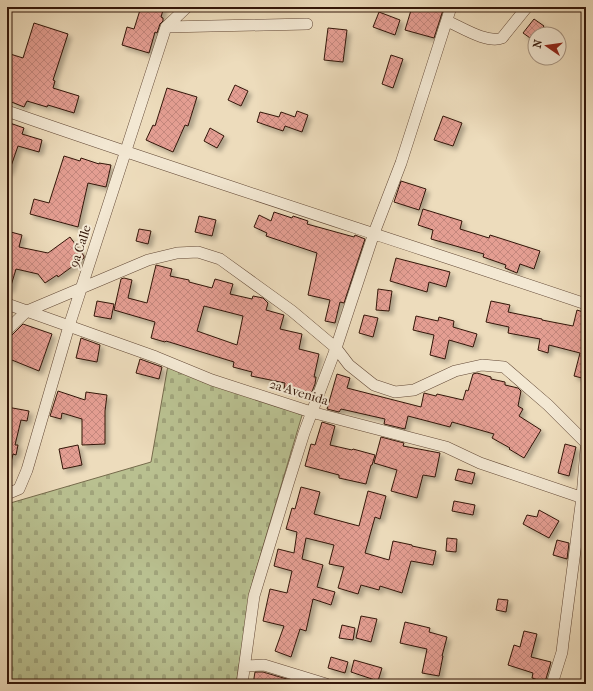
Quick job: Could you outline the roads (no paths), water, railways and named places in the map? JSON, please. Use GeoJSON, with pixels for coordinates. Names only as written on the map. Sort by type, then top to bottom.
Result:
{"type":"FeatureCollection","features":[{"type":"Feature","properties":{"kind":"street","name":"9a Calle"},"geometry":{"type":"LineString","coordinates":[[7,494],[19,489],[27,470],[69,326],[166,27],[187,7]]}},
{"type":"Feature","properties":{"kind":"street"},"geometry":{"type":"LineString","coordinates":[[242,684],[254,596],[288,484],[311,412],[336,348],[374,233],[401,163],[452,7]]}},
{"type":"Feature","properties":{"kind":"street"},"geometry":{"type":"LineString","coordinates":[[447,21],[478,35],[496,40],[502,38],[527,7]]}},
{"type":"Feature","properties":{"kind":"street"},"geometry":{"type":"LineString","coordinates":[[166,27],[307,24]]}},
{"type":"Feature","properties":{"kind":"street"},"geometry":{"type":"LineString","coordinates":[[7,111],[125,152],[586,304]]}},
{"type":"Feature","properties":{"kind":"street"},"geometry":{"type":"LineString","coordinates":[[7,330],[26,311],[148,260],[177,253],[198,252],[220,259],[292,311],[336,348],[349,365],[374,385],[395,392],[414,390],[455,371],[482,364],[504,367],[548,405],[586,443]]}},
{"type":"Feature","properties":{"kind":"street","name":"2a Avenida"},"geometry":{"type":"LineString","coordinates":[[7,304],[156,357],[212,380],[311,412],[446,447],[480,463],[584,498]]}},
{"type":"Feature","properties":{"kind":"street"},"geometry":{"type":"LineString","coordinates":[[552,684],[562,652],[584,498],[586,449]]}},
{"type":"Feature","properties":{"kind":"street"},"geometry":{"type":"LineString","coordinates":[[244,666],[264,665],[326,684]]}}]}
